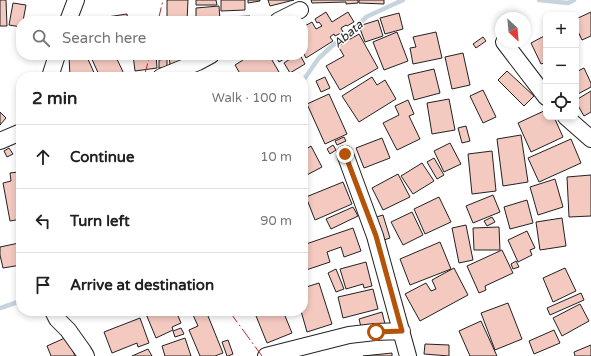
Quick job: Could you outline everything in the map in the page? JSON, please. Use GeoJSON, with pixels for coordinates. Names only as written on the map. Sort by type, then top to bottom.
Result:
{"type":"FeatureCollection","features":[{"type":"Feature","properties":{"kind":"street"},"geometry":{"type":"LineString","coordinates":[[70,16],[76,0]]}},
{"type":"Feature","properties":{"kind":"street"},"geometry":{"type":"LineString","coordinates":[[288,16],[300,10]]}},
{"type":"Feature","properties":{"kind":"street"},"geometry":{"type":"LineString","coordinates":[[509,48],[543,93]]}},
{"type":"Feature","properties":{"kind":"street"},"geometry":{"type":"LineString","coordinates":[[52,72],[55,60]]}},
{"type":"Feature","properties":{"kind":"street"},"geometry":{"type":"LineString","coordinates":[[173,72],[202,60]]}},
{"type":"Feature","properties":{"kind":"street"},"geometry":{"type":"LineString","coordinates":[[570,120],[591,138]]}},
{"type":"Feature","properties":{"kind":"street"},"geometry":{"type":"LineString","coordinates":[[0,142],[16,134]]}},
{"type":"Feature","properties":{"kind":"street"},"geometry":{"type":"LineString","coordinates":[[345,154],[376,236],[408,356]]}},
{"type":"Feature","properties":{"kind":"street"},"geometry":{"type":"LineString","coordinates":[[56,316],[68,330],[86,356]]}},
{"type":"Feature","properties":{"kind":"street"},"geometry":{"type":"LineString","coordinates":[[266,356],[349,336],[376,332],[402,331]]}},
{"type":"Feature","properties":{"kind":"building"},"geometry":{"type":"Polygon","coordinates":[[[0,0],[6,0],[7,26],[0,26],[0,0]]]}},
{"type":"Feature","properties":{"kind":"building"},"geometry":{"type":"Polygon","coordinates":[[[167,0],[188,0],[187,16],[167,16],[167,0]]]}},
{"type":"Feature","properties":{"kind":"building"},"geometry":{"type":"Polygon","coordinates":[[[196,0],[216,0],[217,5],[196,5],[196,0]]]}},
{"type":"Feature","properties":{"kind":"building"},"geometry":{"type":"Polygon","coordinates":[[[221,0],[245,0],[245,10],[221,11],[221,0]]]}},
{"type":"Feature","properties":{"kind":"building"},"geometry":{"type":"Polygon","coordinates":[[[248,0],[260,0],[260,1],[248,3],[248,0]]]}},
{"type":"Feature","properties":{"kind":"building"},"geometry":{"type":"Polygon","coordinates":[[[268,0],[294,0],[270,6],[268,0]]]}},
{"type":"Feature","properties":{"kind":"building"},"geometry":{"type":"Polygon","coordinates":[[[311,0],[358,0],[358,3],[312,3],[311,0]]]}},
{"type":"Feature","properties":{"kind":"building"},"geometry":{"type":"Polygon","coordinates":[[[359,0],[384,0],[384,4],[359,3],[359,0]]]}},
{"type":"Feature","properties":{"kind":"building"},"geometry":{"type":"Polygon","coordinates":[[[13,3],[26,5],[24,16],[16,16],[16,26],[9,25],[13,3]]]}},
{"type":"Feature","properties":{"kind":"building"},"geometry":{"type":"Polygon","coordinates":[[[219,6],[220,16],[196,16],[196,8],[219,6]]]}},
{"type":"Feature","properties":{"kind":"building"},"geometry":{"type":"Polygon","coordinates":[[[326,12],[332,22],[348,12],[354,22],[341,28],[343,32],[335,36],[334,34],[330,37],[333,41],[308,57],[308,24],[312,22],[316,29],[322,26],[319,22],[317,23],[315,19],[326,12]]]}},
{"type":"Feature","properties":{"kind":"building"},"geometry":{"type":"Polygon","coordinates":[[[591,12],[591,36],[582,40],[579,34],[579,18],[591,12]]]}},
{"type":"Feature","properties":{"kind":"building"},"geometry":{"type":"Polygon","coordinates":[[[399,13],[403,29],[385,34],[380,18],[399,13]]]}},
{"type":"Feature","properties":{"kind":"building"},"geometry":{"type":"Polygon","coordinates":[[[127,14],[127,16],[114,16],[127,14]]]}},
{"type":"Feature","properties":{"kind":"building"},"geometry":{"type":"Polygon","coordinates":[[[378,20],[383,36],[365,42],[359,26],[378,20]]]}},
{"type":"Feature","properties":{"kind":"building"},"geometry":{"type":"Polygon","coordinates":[[[397,32],[408,61],[384,70],[373,42],[397,32]]]}},
{"type":"Feature","properties":{"kind":"building"},"geometry":{"type":"Polygon","coordinates":[[[436,32],[442,58],[413,64],[410,48],[416,47],[413,37],[436,32]]]}},
{"type":"Feature","properties":{"kind":"building"},"geometry":{"type":"Polygon","coordinates":[[[359,34],[378,68],[340,90],[326,66],[344,56],[338,46],[359,34]]]}},
{"type":"Feature","properties":{"kind":"building"},"geometry":{"type":"Polygon","coordinates":[[[483,37],[486,41],[476,48],[473,44],[483,37]]]}},
{"type":"Feature","properties":{"kind":"building"},"geometry":{"type":"Polygon","coordinates":[[[543,37],[543,63],[541,64],[531,43],[543,37]]]}},
{"type":"Feature","properties":{"kind":"building"},"geometry":{"type":"Polygon","coordinates":[[[463,53],[470,85],[452,89],[445,57],[463,53]]]}},
{"type":"Feature","properties":{"kind":"building"},"geometry":{"type":"Polygon","coordinates":[[[69,60],[88,60],[94,72],[70,72],[69,60]]]}},
{"type":"Feature","properties":{"kind":"building"},"geometry":{"type":"Polygon","coordinates":[[[92,60],[117,60],[123,72],[98,72],[92,60]]]}},
{"type":"Feature","properties":{"kind":"building"},"geometry":{"type":"Polygon","coordinates":[[[134,60],[156,60],[157,68],[135,71],[134,60]]]}},
{"type":"Feature","properties":{"kind":"building"},"geometry":{"type":"Polygon","coordinates":[[[159,60],[167,60],[167,67],[159,68],[159,60]]]}},
{"type":"Feature","properties":{"kind":"building"},"geometry":{"type":"Polygon","coordinates":[[[170,60],[192,61],[170,65],[170,60]]]}},
{"type":"Feature","properties":{"kind":"building"},"geometry":{"type":"Polygon","coordinates":[[[243,60],[272,60],[279,72],[239,72],[235,65],[243,60]]]}},
{"type":"Feature","properties":{"kind":"building"},"geometry":{"type":"Polygon","coordinates":[[[288,60],[303,60],[305,64],[289,72],[284,63],[288,60]]]}},
{"type":"Feature","properties":{"kind":"building"},"geometry":{"type":"Polygon","coordinates":[[[584,68],[591,83],[591,87],[579,93],[579,84],[579,70],[584,68]]]}},
{"type":"Feature","properties":{"kind":"building"},"geometry":{"type":"Polygon","coordinates":[[[434,69],[440,93],[414,100],[408,75],[434,69]]]}},
{"type":"Feature","properties":{"kind":"building"},"geometry":{"type":"Polygon","coordinates":[[[507,71],[534,96],[524,106],[498,80],[507,71]]]}},
{"type":"Feature","properties":{"kind":"building"},"geometry":{"type":"Polygon","coordinates":[[[325,77],[330,88],[321,92],[316,81],[325,77]]]}},
{"type":"Feature","properties":{"kind":"building"},"geometry":{"type":"Polygon","coordinates":[[[372,77],[377,85],[385,80],[396,99],[359,122],[342,96],[372,77]]]}},
{"type":"Feature","properties":{"kind":"building"},"geometry":{"type":"Polygon","coordinates":[[[483,90],[496,117],[483,123],[470,96],[483,90]]]}},
{"type":"Feature","properties":{"kind":"building"},"geometry":{"type":"Polygon","coordinates":[[[591,91],[591,112],[584,116],[579,107],[579,98],[591,91]]]}},
{"type":"Feature","properties":{"kind":"building"},"geometry":{"type":"Polygon","coordinates":[[[329,94],[347,134],[325,144],[308,104],[329,94]]]}},
{"type":"Feature","properties":{"kind":"building"},"geometry":{"type":"Polygon","coordinates":[[[449,99],[455,130],[432,134],[427,103],[449,99]]]}},
{"type":"Feature","properties":{"kind":"building"},"geometry":{"type":"Polygon","coordinates":[[[408,100],[414,114],[409,116],[420,139],[397,150],[383,123],[399,115],[395,106],[408,100]]]}},
{"type":"Feature","properties":{"kind":"building"},"geometry":{"type":"Polygon","coordinates":[[[543,111],[543,120],[555,120],[563,137],[531,152],[518,123],[543,111]]]}},
{"type":"Feature","properties":{"kind":"building"},"geometry":{"type":"Polygon","coordinates":[[[0,112],[6,118],[0,125],[0,112]]]}},
{"type":"Feature","properties":{"kind":"building"},"geometry":{"type":"Polygon","coordinates":[[[466,126],[470,141],[462,143],[458,128],[466,126]]]}},
{"type":"Feature","properties":{"kind":"building"},"geometry":{"type":"Polygon","coordinates":[[[521,135],[528,182],[503,186],[497,139],[521,135]]]}},
{"type":"Feature","properties":{"kind":"building"},"geometry":{"type":"Polygon","coordinates":[[[344,137],[346,141],[337,145],[335,141],[344,137]]]}},
{"type":"Feature","properties":{"kind":"building"},"geometry":{"type":"Polygon","coordinates":[[[382,138],[390,158],[364,168],[356,148],[382,138]]]}},
{"type":"Feature","properties":{"kind":"building"},"geometry":{"type":"Polygon","coordinates":[[[571,139],[581,163],[539,182],[528,158],[571,139]]]}},
{"type":"Feature","properties":{"kind":"building"},"geometry":{"type":"Polygon","coordinates":[[[450,143],[461,164],[444,172],[434,151],[450,143]]]}},
{"type":"Feature","properties":{"kind":"building"},"geometry":{"type":"Polygon","coordinates":[[[333,145],[336,150],[330,154],[327,149],[333,145]]]}},
{"type":"Feature","properties":{"kind":"building"},"geometry":{"type":"Polygon","coordinates":[[[311,146],[322,167],[308,174],[308,148],[311,146]]]}},
{"type":"Feature","properties":{"kind":"building"},"geometry":{"type":"Polygon","coordinates":[[[9,148],[13,154],[7,157],[4,151],[9,148]]]}},
{"type":"Feature","properties":{"kind":"building"},"geometry":{"type":"Polygon","coordinates":[[[492,151],[496,191],[472,194],[468,154],[492,151]]]}},
{"type":"Feature","properties":{"kind":"building"},"geometry":{"type":"Polygon","coordinates":[[[434,158],[444,175],[437,179],[427,162],[434,158]]]}},
{"type":"Feature","properties":{"kind":"building"},"geometry":{"type":"Polygon","coordinates":[[[422,163],[434,181],[413,194],[401,176],[422,163]]]}},
{"type":"Feature","properties":{"kind":"building"},"geometry":{"type":"Polygon","coordinates":[[[16,172],[16,220],[10,221],[3,183],[11,181],[10,173],[16,172]]]}},
{"type":"Feature","properties":{"kind":"building"},"geometry":{"type":"Polygon","coordinates":[[[398,174],[410,197],[383,210],[372,188],[398,174]]]}},
{"type":"Feature","properties":{"kind":"building"},"geometry":{"type":"Polygon","coordinates":[[[591,175],[591,216],[569,217],[567,177],[591,175]]]}},
{"type":"Feature","properties":{"kind":"building"},"geometry":{"type":"Polygon","coordinates":[[[555,179],[563,207],[538,215],[530,187],[555,179]]]}},
{"type":"Feature","properties":{"kind":"building"},"geometry":{"type":"Polygon","coordinates":[[[343,182],[352,204],[315,220],[308,202],[308,196],[343,182]]]}},
{"type":"Feature","properties":{"kind":"building"},"geometry":{"type":"Polygon","coordinates":[[[493,195],[500,212],[473,223],[466,206],[493,195]]]}},
{"type":"Feature","properties":{"kind":"building"},"geometry":{"type":"Polygon","coordinates":[[[439,197],[451,222],[425,234],[414,209],[439,197]]]}},
{"type":"Feature","properties":{"kind":"building"},"geometry":{"type":"Polygon","coordinates":[[[527,200],[533,223],[510,229],[504,207],[527,200]]]}},
{"type":"Feature","properties":{"kind":"building"},"geometry":{"type":"Polygon","coordinates":[[[353,207],[358,216],[331,229],[326,219],[353,207]]]}},
{"type":"Feature","properties":{"kind":"building"},"geometry":{"type":"Polygon","coordinates":[[[412,212],[423,235],[403,245],[391,222],[412,212]]]}},
{"type":"Feature","properties":{"kind":"building"},"geometry":{"type":"Polygon","coordinates":[[[383,215],[390,238],[381,241],[373,218],[383,215]]]}},
{"type":"Feature","properties":{"kind":"building"},"geometry":{"type":"Polygon","coordinates":[[[492,217],[495,222],[487,226],[484,221],[492,217]]]}},
{"type":"Feature","properties":{"kind":"building"},"geometry":{"type":"Polygon","coordinates":[[[562,218],[566,246],[540,250],[536,222],[562,218]]]}},
{"type":"Feature","properties":{"kind":"building"},"geometry":{"type":"Polygon","coordinates":[[[466,225],[473,260],[459,263],[452,228],[466,225]]]}},
{"type":"Feature","properties":{"kind":"building"},"geometry":{"type":"Polygon","coordinates":[[[499,227],[500,250],[474,250],[473,228],[499,227]]]}},
{"type":"Feature","properties":{"kind":"building"},"geometry":{"type":"Polygon","coordinates":[[[353,228],[361,251],[344,257],[341,247],[327,252],[330,262],[308,269],[308,243],[353,228]]]}},
{"type":"Feature","properties":{"kind":"building"},"geometry":{"type":"Polygon","coordinates":[[[527,231],[535,248],[530,250],[532,255],[518,262],[508,240],[527,231]]]}},
{"type":"Feature","properties":{"kind":"building"},"geometry":{"type":"Polygon","coordinates":[[[440,242],[451,269],[410,285],[400,259],[440,242]]]}},
{"type":"Feature","properties":{"kind":"building"},"geometry":{"type":"Polygon","coordinates":[[[16,244],[16,266],[3,268],[0,247],[16,244]]]}},
{"type":"Feature","properties":{"kind":"building"},"geometry":{"type":"Polygon","coordinates":[[[502,250],[513,273],[485,286],[486,290],[479,293],[467,266],[502,250]]]}},
{"type":"Feature","properties":{"kind":"building"},"geometry":{"type":"Polygon","coordinates":[[[516,261],[519,267],[513,269],[511,264],[516,261]]]}},
{"type":"Feature","properties":{"kind":"building"},"geometry":{"type":"Polygon","coordinates":[[[366,262],[372,286],[364,288],[363,284],[346,289],[340,269],[366,262]]]}},
{"type":"Feature","properties":{"kind":"building"},"geometry":{"type":"Polygon","coordinates":[[[454,268],[468,295],[420,321],[405,294],[426,283],[431,291],[436,289],[432,280],[454,268]]]}},
{"type":"Feature","properties":{"kind":"building"},"geometry":{"type":"Polygon","coordinates":[[[565,268],[576,291],[553,302],[543,278],[565,268]]]}},
{"type":"Feature","properties":{"kind":"building"},"geometry":{"type":"Polygon","coordinates":[[[336,269],[344,289],[336,292],[328,273],[336,269]]]}},
{"type":"Feature","properties":{"kind":"building"},"geometry":{"type":"Polygon","coordinates":[[[319,283],[332,324],[307,332],[302,316],[308,316],[308,286],[319,283]]]}},
{"type":"Feature","properties":{"kind":"building"},"geometry":{"type":"Polygon","coordinates":[[[373,289],[378,309],[343,318],[338,297],[373,289]]]}},
{"type":"Feature","properties":{"kind":"building"},"geometry":{"type":"Polygon","coordinates":[[[581,293],[584,300],[550,315],[547,308],[581,293]]]}},
{"type":"Feature","properties":{"kind":"building"},"geometry":{"type":"Polygon","coordinates":[[[508,303],[522,339],[495,350],[481,313],[508,303]]]}},
{"type":"Feature","properties":{"kind":"building"},"geometry":{"type":"Polygon","coordinates":[[[580,304],[589,321],[562,336],[553,318],[580,304]]]}},
{"type":"Feature","properties":{"kind":"building"},"geometry":{"type":"Polygon","coordinates":[[[382,312],[385,324],[362,331],[359,319],[382,312]]]}},
{"type":"Feature","properties":{"kind":"building"},"geometry":{"type":"Polygon","coordinates":[[[147,316],[178,316],[181,323],[172,327],[173,330],[156,338],[147,316]]]}},
{"type":"Feature","properties":{"kind":"building"},"geometry":{"type":"Polygon","coordinates":[[[193,316],[208,316],[223,353],[215,356],[200,356],[189,330],[198,326],[193,316]]]}},
{"type":"Feature","properties":{"kind":"building"},"geometry":{"type":"Polygon","coordinates":[[[256,316],[285,316],[292,333],[267,343],[256,316]]]}},
{"type":"Feature","properties":{"kind":"building"},"geometry":{"type":"Polygon","coordinates":[[[140,318],[149,343],[138,347],[137,343],[112,353],[104,332],[140,318]]]}},
{"type":"Feature","properties":{"kind":"building"},"geometry":{"type":"Polygon","coordinates":[[[481,321],[497,356],[470,356],[459,331],[481,321]]]}},
{"type":"Feature","properties":{"kind":"building"},"geometry":{"type":"Polygon","coordinates":[[[181,328],[184,334],[175,337],[173,331],[181,328]]]}},
{"type":"Feature","properties":{"kind":"building"},"geometry":{"type":"Polygon","coordinates":[[[554,330],[560,343],[534,354],[529,341],[554,330]]]}},
{"type":"Feature","properties":{"kind":"building"},"geometry":{"type":"Polygon","coordinates":[[[67,337],[75,356],[51,356],[47,346],[67,337]]]}},
{"type":"Feature","properties":{"kind":"building"},"geometry":{"type":"Polygon","coordinates":[[[185,338],[191,356],[165,356],[162,346],[185,338]]]}},
{"type":"Feature","properties":{"kind":"building"},"geometry":{"type":"Polygon","coordinates":[[[228,340],[233,354],[227,356],[222,342],[228,340]]]}},
{"type":"Feature","properties":{"kind":"building"},"geometry":{"type":"Polygon","coordinates":[[[425,344],[449,345],[449,356],[424,354],[425,344]]]}},
{"type":"Feature","properties":{"kind":"building"},"geometry":{"type":"Polygon","coordinates":[[[591,345],[591,356],[575,356],[574,352],[591,345]]]}},
{"type":"Feature","properties":{"kind":"building"},"geometry":{"type":"Polygon","coordinates":[[[148,349],[152,356],[132,356],[148,349]]]}},
{"type":"Feature","properties":{"kind":"building"},"geometry":{"type":"Polygon","coordinates":[[[392,353],[392,356],[363,356],[392,353]]]}},
{"type":"Feature","properties":{"kind":"waterway","name":"Abata"},"geometry":{"type":"LineString","coordinates":[[308,74],[318,59],[333,45],[350,34],[366,17],[403,0]]}},
{"type":"Feature","properties":{"kind":"waterway","name":"Abata"},"geometry":{"type":"LineString","coordinates":[[539,0],[568,3],[574,0]]}},
{"type":"Feature","properties":{"kind":"waterway","name":"Abata"},"geometry":{"type":"LineString","coordinates":[[0,308],[16,303]]}},
{"type":"Feature","properties":{"kind":"power"},"geometry":{"type":"LineString","coordinates":[[159,16],[163,0]]}},
{"type":"Feature","properties":{"kind":"power"},"geometry":{"type":"LineString","coordinates":[[145,72],[149,60]]}},
{"type":"Feature","properties":{"kind":"power"},"geometry":{"type":"LineString","coordinates":[[233,316],[262,356]]}},
{"type":"Feature","properties":{"kind":"route"},"geometry":{"type":"LineString","coordinates":[[345,154],[376,236],[402,331],[376,332]]}}]}
